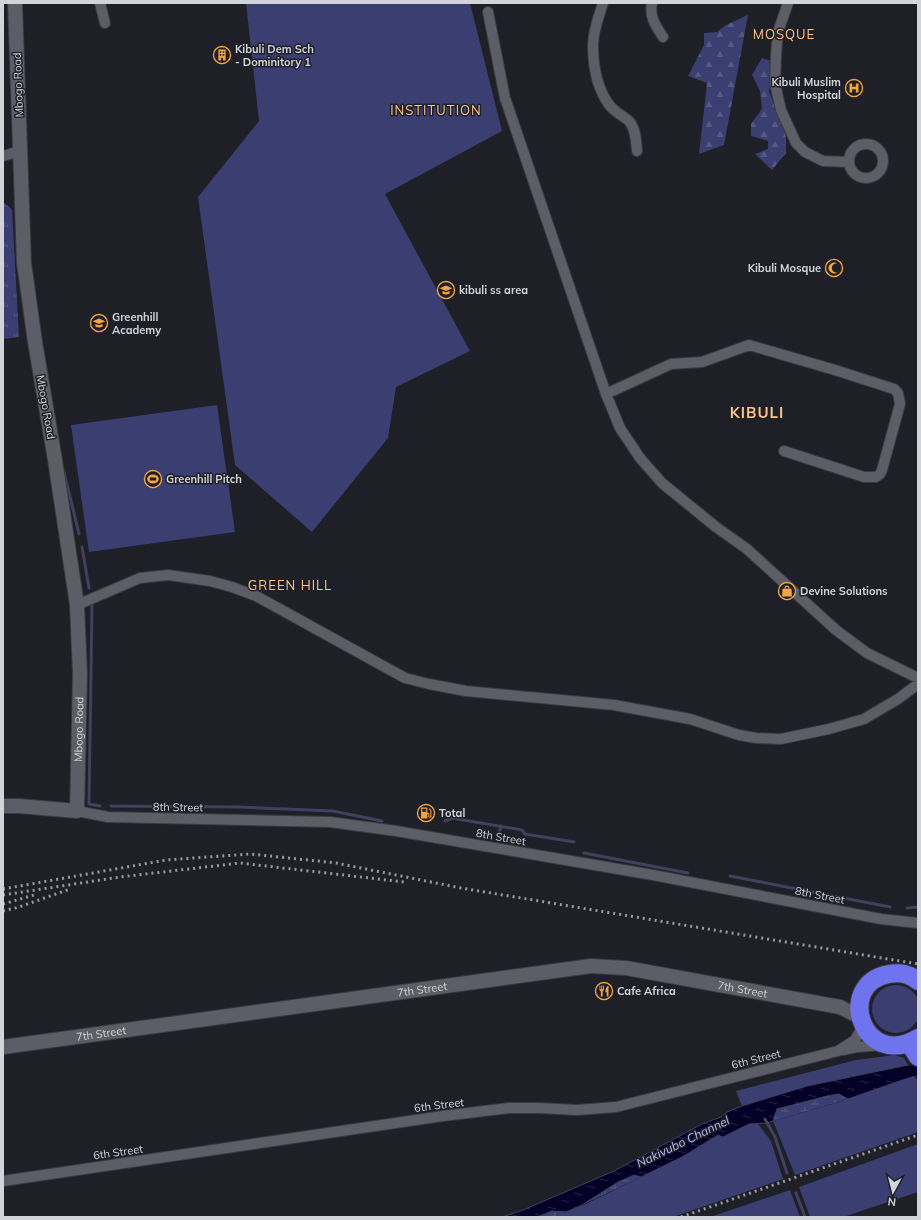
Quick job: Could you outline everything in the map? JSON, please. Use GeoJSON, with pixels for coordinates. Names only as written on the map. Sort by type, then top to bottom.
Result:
{"type":"FeatureCollection","features":[{"type":"Feature","properties":{"kind":"highway"},"geometry":{"type":"LineString","coordinates":[[915,1046],[897,1046],[886,1044],[875,1039],[868,1033],[861,1022],[859,1008],[861,997],[866,988],[874,980],[884,975],[894,973],[905,974],[918,981]]}},
{"type":"Feature","properties":{"kind":"street","name":"Mbogo Road"},"geometry":{"type":"LineString","coordinates":[[15,3],[24,263],[35,342],[78,605],[80,674],[77,811]]}},
{"type":"Feature","properties":{"kind":"street"},"geometry":{"type":"LineString","coordinates":[[100,3],[105,23]]}},
{"type":"Feature","properties":{"kind":"street"},"geometry":{"type":"LineString","coordinates":[[603,3],[594,35],[593,45],[596,76],[601,93],[611,107],[630,122],[634,133],[637,151]]}},
{"type":"Feature","properties":{"kind":"street"},"geometry":{"type":"LineString","coordinates":[[652,3],[651,16],[663,37]]}},
{"type":"Feature","properties":{"kind":"street"},"geometry":{"type":"LineString","coordinates":[[788,3],[778,32],[776,55],[775,84],[781,110],[796,143],[806,152],[823,161],[848,162]]}},
{"type":"Feature","properties":{"kind":"street"},"geometry":{"type":"LineString","coordinates":[[488,12],[505,98],[606,394],[620,428],[640,458],[662,483],[716,527],[746,549],[836,630],[867,653],[918,678]]}},
{"type":"Feature","properties":{"kind":"street"},"geometry":{"type":"LineString","coordinates":[[862,143],[875,145],[883,155],[882,168],[874,176],[863,178],[853,172],[848,162],[852,150],[862,143]]}},
{"type":"Feature","properties":{"kind":"street"},"geometry":{"type":"LineString","coordinates":[[3,156],[20,151]]}},
{"type":"Feature","properties":{"kind":"street"},"geometry":{"type":"LineString","coordinates":[[606,394],[671,364],[702,362],[749,345],[894,389],[898,393],[900,404],[882,470],[876,477],[870,478],[856,476],[784,451]]}},
{"type":"Feature","properties":{"kind":"street"},"geometry":{"type":"LineString","coordinates":[[78,605],[140,578],[168,575],[210,581],[256,596],[405,678],[466,691],[614,705],[668,714],[690,719],[738,735],[756,738],[781,739],[864,719],[898,699],[918,684]]}},
{"type":"Feature","properties":{"kind":"street"},"geometry":{"type":"LineString","coordinates":[[3,806],[77,811]]}},
{"type":"Feature","properties":{"kind":"street","name":"8th Street"},"geometry":{"type":"LineString","coordinates":[[77,811],[108,817],[330,822],[396,831],[653,875],[881,919],[918,923]]}},
{"type":"Feature","properties":{"kind":"street","name":"7th Street"},"geometry":{"type":"LineString","coordinates":[[3,1047],[591,966],[626,968],[840,1007],[861,1022]]}},
{"type":"Feature","properties":{"kind":"street"},"geometry":{"type":"LineString","coordinates":[[840,1007],[861,997]]}},
{"type":"Feature","properties":{"kind":"street","name":"6th Street"},"geometry":{"type":"LineString","coordinates":[[3,1181],[442,1116],[510,1108],[577,1110],[616,1107],[838,1051],[855,1040],[861,1022]]}},
{"type":"Feature","properties":{"kind":"street"},"geometry":{"type":"LineString","coordinates":[[838,1051],[857,1047],[886,1044]]}},
{"type":"Feature","properties":{"kind":"green space"},"geometry":{"type":"Polygon","coordinates":[[[246,3],[470,3],[502,131],[385,194],[470,351],[396,387],[388,438],[312,532],[235,465],[198,197],[259,121],[246,3]]]}},
{"type":"Feature","properties":{"kind":"green space"},"geometry":{"type":"Polygon","coordinates":[[[748,15],[724,145],[699,154],[707,83],[688,76],[704,45],[704,33],[717,32],[726,25],[748,15]]]}},
{"type":"Feature","properties":{"kind":"green space"},"geometry":{"type":"Polygon","coordinates":[[[762,58],[775,62],[769,91],[786,136],[786,153],[772,170],[755,154],[768,149],[768,141],[751,136],[751,124],[762,109],[760,91],[752,75],[762,58]]]}},
{"type":"Feature","properties":{"kind":"green space"},"geometry":{"type":"Polygon","coordinates":[[[3,202],[12,209],[19,337],[3,339],[3,202]]]}},
{"type":"Feature","properties":{"kind":"green space","name":"Greenhill Pitch"},"geometry":{"type":"Polygon","coordinates":[[[217,405],[235,532],[89,552],[71,425],[217,405]]]}},
{"type":"Feature","properties":{"kind":"green space"},"geometry":{"type":"Polygon","coordinates":[[[896,985],[905,987],[913,992],[918,1000],[920,1009],[918,1018],[913,1026],[905,1031],[896,1033],[887,1031],[879,1026],[874,1018],[872,1009],[874,1000],[879,992],[887,987],[896,985]]]}},
{"type":"Feature","properties":{"kind":"green space"},"geometry":{"type":"Polygon","coordinates":[[[895,1055],[904,1058],[908,1065],[807,1086],[742,1106],[736,1091],[856,1060],[895,1055]]]}},
{"type":"Feature","properties":{"kind":"green space"},"geometry":{"type":"Polygon","coordinates":[[[914,1076],[918,1081],[918,1132],[795,1175],[773,1121],[842,1101],[914,1076]]]}},
{"type":"Feature","properties":{"kind":"green space"},"geometry":{"type":"Polygon","coordinates":[[[839,1094],[848,1099],[773,1121],[776,1109],[839,1094]]]}},
{"type":"Feature","properties":{"kind":"green space"},"geometry":{"type":"Polygon","coordinates":[[[749,1124],[758,1124],[771,1141],[783,1179],[673,1217],[552,1217],[586,1204],[749,1124]]]}},
{"type":"Feature","properties":{"kind":"green space"},"geometry":{"type":"Polygon","coordinates":[[[718,1135],[723,1137],[682,1157],[718,1135]]]}},
{"type":"Feature","properties":{"kind":"green space"},"geometry":{"type":"Polygon","coordinates":[[[918,1144],[918,1192],[843,1217],[810,1217],[799,1187],[918,1144]]]}},
{"type":"Feature","properties":{"kind":"green space"},"geometry":{"type":"Polygon","coordinates":[[[634,1175],[641,1177],[582,1205],[618,1182],[634,1175]]]}},
{"type":"Feature","properties":{"kind":"green space"},"geometry":{"type":"Polygon","coordinates":[[[790,1190],[800,1217],[710,1217],[790,1190]]]}},
{"type":"Feature","properties":{"kind":"green space"},"geometry":{"type":"Polygon","coordinates":[[[552,1211],[566,1212],[552,1217],[537,1217],[552,1211]]]}},
{"type":"Feature","properties":{"kind":"water"},"geometry":{"type":"Polygon","coordinates":[[[908,1065],[914,1076],[848,1099],[839,1094],[777,1109],[773,1121],[767,1123],[749,1124],[723,1137],[718,1135],[682,1157],[641,1177],[634,1175],[618,1182],[582,1205],[566,1212],[552,1211],[537,1217],[502,1217],[523,1210],[614,1171],[702,1124],[721,1117],[727,1112],[742,1106],[807,1086],[908,1065]]]}},
{"type":"Feature","properties":{"kind":"waterway"},"geometry":{"type":"LineString","coordinates":[[64,472],[79,534]]}},
{"type":"Feature","properties":{"kind":"waterway"},"geometry":{"type":"LineString","coordinates":[[82,547],[89,588]]}},
{"type":"Feature","properties":{"kind":"waterway"},"geometry":{"type":"LineString","coordinates":[[92,604],[89,804],[100,806]]}},
{"type":"Feature","properties":{"kind":"waterway"},"geometry":{"type":"LineString","coordinates":[[111,806],[238,807],[333,811],[382,821]]}},
{"type":"Feature","properties":{"kind":"waterway"},"geometry":{"type":"LineString","coordinates":[[445,821],[452,818],[522,830],[525,834],[574,842]]}},
{"type":"Feature","properties":{"kind":"waterway"},"geometry":{"type":"LineString","coordinates":[[498,837],[501,826]]}},
{"type":"Feature","properties":{"kind":"waterway"},"geometry":{"type":"LineString","coordinates":[[584,853],[688,873]]}},
{"type":"Feature","properties":{"kind":"waterway"},"geometry":{"type":"LineString","coordinates":[[730,876],[890,907]]}},
{"type":"Feature","properties":{"kind":"waterway"},"geometry":{"type":"LineString","coordinates":[[907,908],[918,907]]}},
{"type":"Feature","properties":{"kind":"waterway","name":"Nakivubo Channel"},"geometry":{"type":"LineString","coordinates":[[897,1075],[918,1069]]}},
{"type":"Feature","properties":{"kind":"waterway"},"geometry":{"type":"LineString","coordinates":[[765,1119],[775,1137],[787,1173]]}},
{"type":"Feature","properties":{"kind":"waterway"},"geometry":{"type":"LineString","coordinates":[[796,1193],[805,1217]]}},
{"type":"Feature","properties":{"kind":"railway"},"geometry":{"type":"LineString","coordinates":[[3,889],[166,860],[250,854],[336,863],[461,888],[918,964]]}},
{"type":"Feature","properties":{"kind":"railway"},"geometry":{"type":"LineString","coordinates":[[3,895],[120,877],[240,863],[404,882]]}},
{"type":"Feature","properties":{"kind":"railway"},"geometry":{"type":"LineString","coordinates":[[3,911],[70,889]]}},
{"type":"Feature","properties":{"kind":"railway"},"geometry":{"type":"LineString","coordinates":[[3,904],[34,895]]}},
{"type":"Feature","properties":{"kind":"railway"},"geometry":{"type":"LineString","coordinates":[[681,1217],[918,1135]]}},
{"type":"Feature","properties":{"kind":"place","name":"Kibuli Dem Sch - Dominitory 1"},"geometry":{"type":"Point","coordinates":[222,55]}},
{"type":"Feature","properties":{"kind":"place","name":"Kibuli Muslim Hospital"},"geometry":{"type":"Point","coordinates":[854,88]}},
{"type":"Feature","properties":{"kind":"place","name":"Kibuli Mosque"},"geometry":{"type":"Point","coordinates":[834,268]}},
{"type":"Feature","properties":{"kind":"place","name":"kibuli ss area"},"geometry":{"type":"Point","coordinates":[446,290]}},
{"type":"Feature","properties":{"kind":"place","name":"Greenhill Academy"},"geometry":{"type":"Point","coordinates":[99,323]}},
{"type":"Feature","properties":{"kind":"place","name":"Greenhill Pitch"},"geometry":{"type":"Point","coordinates":[153,479]}},
{"type":"Feature","properties":{"kind":"place","name":"Devine Solutions"},"geometry":{"type":"Point","coordinates":[787,591]}},
{"type":"Feature","properties":{"kind":"place","name":"Total"},"geometry":{"type":"Point","coordinates":[426,813]}},
{"type":"Feature","properties":{"kind":"place","name":"Cafe Africa"},"geometry":{"type":"Point","coordinates":[604,991]}},
{"type":"Feature","properties":{"kind":"district","name":"MOSQUE"},"geometry":{"type":"Point","coordinates":[784,34]}},
{"type":"Feature","properties":{"kind":"district","name":"INSTITUTION"},"geometry":{"type":"Point","coordinates":[436,110]}},
{"type":"Feature","properties":{"kind":"district","name":"KIBULI"},"geometry":{"type":"Point","coordinates":[757,413]}},
{"type":"Feature","properties":{"kind":"district","name":"GREEN HILL"},"geometry":{"type":"Point","coordinates":[290,585]}}]}
